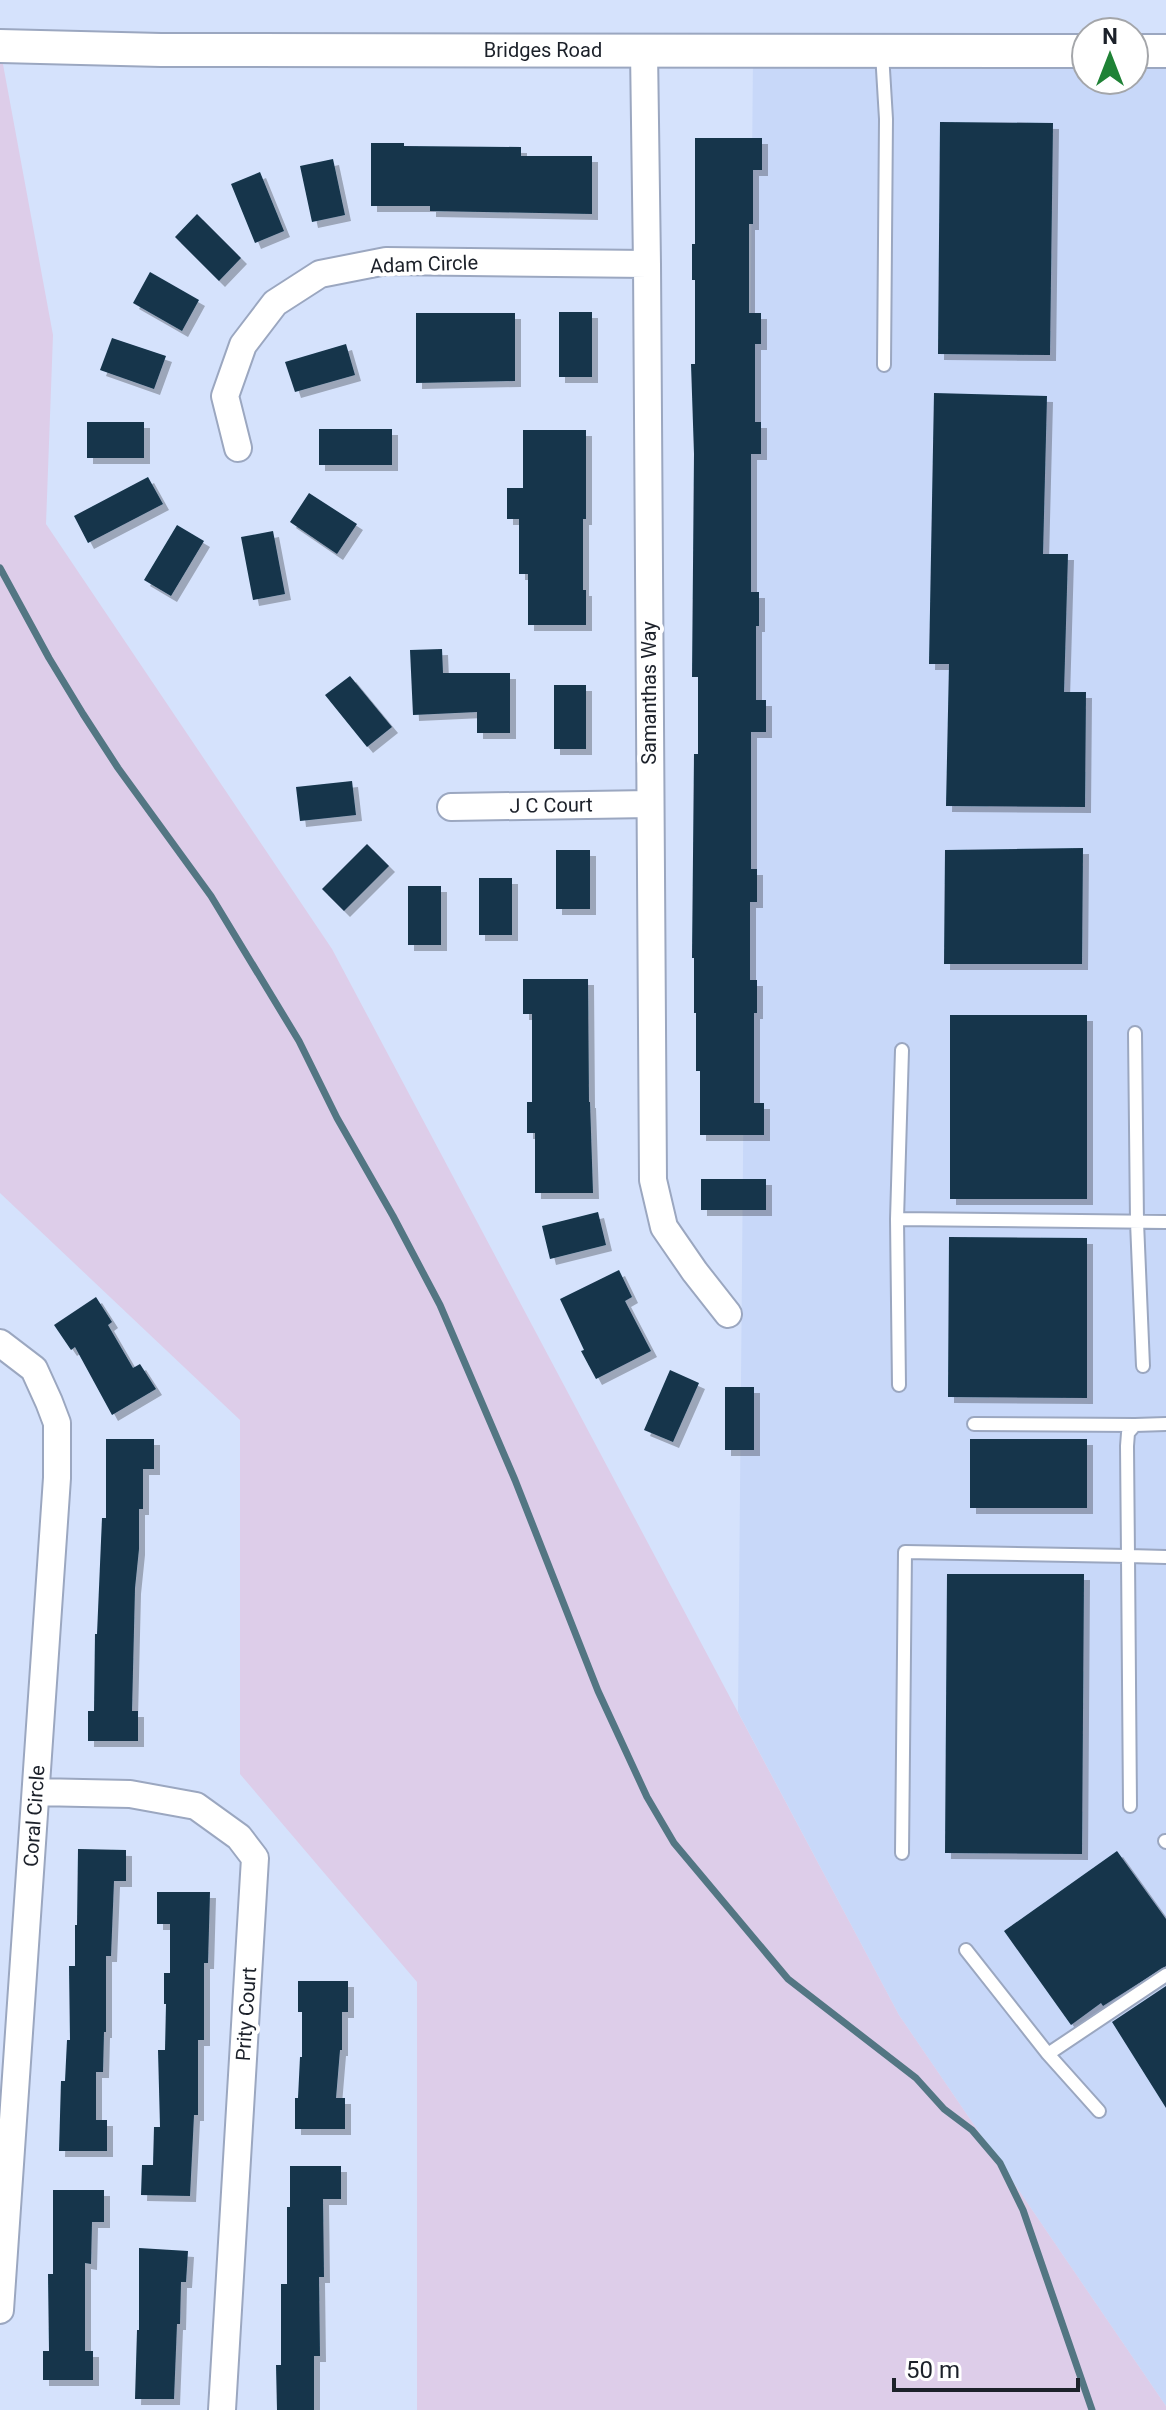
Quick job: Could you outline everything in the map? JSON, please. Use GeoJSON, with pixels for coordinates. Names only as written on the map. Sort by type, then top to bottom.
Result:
{"type":"FeatureCollection","features":[{"type":"Feature","properties":{"kind":"street","name":"Bridges Road"},"geometry":{"type":"LineString","coordinates":[[0,46],[161,50],[1070,51]]}},
{"type":"Feature","properties":{"kind":"street","name":"Samanthas Way"},"geometry":{"type":"LineString","coordinates":[[644,51],[653,1180],[664,1227],[728,1314]]}},
{"type":"Feature","properties":{"kind":"street","name":"Adam Circle"},"geometry":{"type":"LineString","coordinates":[[238,448],[225,396],[243,345],[275,303],[320,274],[386,261],[647,264]]}},
{"type":"Feature","properties":{"kind":"street","name":"J C Court"},"geometry":{"type":"LineString","coordinates":[[451,807],[650,804]]}},
{"type":"Feature","properties":{"kind":"street","name":"Coral Circle"},"geometry":{"type":"LineString","coordinates":[[0,1343],[34,1369],[57,1423],[57,1478],[0,2310]]}},
{"type":"Feature","properties":{"kind":"street","name":"Prity Court"},"geometry":{"type":"LineString","coordinates":[[36,1792],[130,1794],[196,1806],[239,1837],[255,1858],[222,2410]]}},
{"type":"Feature","properties":{"kind":"lane"},"geometry":{"type":"LineString","coordinates":[[882,49],[886,119],[884,365]]}},
{"type":"Feature","properties":{"kind":"lane"},"geometry":{"type":"LineString","coordinates":[[1135,1033],[1137,1222],[1143,1366]]}},
{"type":"Feature","properties":{"kind":"lane"},"geometry":{"type":"LineString","coordinates":[[899,1385],[897,1219],[902,1050]]}},
{"type":"Feature","properties":{"kind":"lane"},"geometry":{"type":"LineString","coordinates":[[897,1219],[1166,1222]]}},
{"type":"Feature","properties":{"kind":"lane"},"geometry":{"type":"LineString","coordinates":[[974,1424],[1166,1424]]}},
{"type":"Feature","properties":{"kind":"lane"},"geometry":{"type":"LineString","coordinates":[[1130,1806],[1127,1446],[1128,1433],[1135,1425]]}},
{"type":"Feature","properties":{"kind":"lane"},"geometry":{"type":"LineString","coordinates":[[902,1853],[905,1552],[1166,1557]]}},
{"type":"Feature","properties":{"kind":"lane"},"geometry":{"type":"LineString","coordinates":[[966,1950],[1048,2054],[1099,2111]]}},
{"type":"Feature","properties":{"kind":"lane"},"geometry":{"type":"LineString","coordinates":[[1048,2054],[1166,1975]]}},
{"type":"Feature","properties":{"kind":"shaded area"},"geometry":{"type":"Polygon","coordinates":[[[0,48],[53,335],[46,524],[332,949],[899,2015],[1166,2410],[417,2410],[417,1982],[240,1774],[240,1420],[0,1193],[0,48]]]}},
{"type":"Feature","properties":{"kind":"shaded area"},"geometry":{"type":"Polygon","coordinates":[[[1070,55],[1070,96],[1150,96],[1150,55],[1166,55],[1166,2406],[899,2015],[738,1712],[753,56],[1070,55]]]}},
{"type":"Feature","properties":{"kind":"building"},"geometry":{"type":"Polygon","coordinates":[[[940,122],[1053,123],[1050,355],[938,354],[940,122]]]}},
{"type":"Feature","properties":{"kind":"building"},"geometry":{"type":"Polygon","coordinates":[[[695,138],[762,138],[762,170],[753,170],[753,224],[749,224],[749,313],[761,313],[761,344],[755,344],[755,422],[761,422],[761,454],[751,454],[751,592],[759,592],[756,700],[766,700],[766,732],[751,732],[751,869],[757,869],[757,902],[750,902],[750,980],[757,980],[754,1103],[764,1103],[764,1135],[700,1135],[700,1071],[696,1071],[692,958],[694,754],[698,754],[698,677],[692,677],[694,454],[691,364],[695,364],[692,244],[695,244],[695,138]]]}},
{"type":"Feature","properties":{"kind":"building"},"geometry":{"type":"Polygon","coordinates":[[[371,143],[521,147],[521,156],[592,156],[592,214],[430,211],[430,206],[371,206],[371,143]]]}},
{"type":"Feature","properties":{"kind":"building"},"geometry":{"type":"Polygon","coordinates":[[[333,159],[345,215],[312,222],[300,166],[333,159]]]}},
{"type":"Feature","properties":{"kind":"building"},"geometry":{"type":"Polygon","coordinates":[[[260,172],[284,231],[255,243],[231,184],[260,172]]]}},
{"type":"Feature","properties":{"kind":"building"},"geometry":{"type":"Polygon","coordinates":[[[197,214],[241,258],[219,281],[175,237],[197,214]]]}},
{"type":"Feature","properties":{"kind":"building"},"geometry":{"type":"Polygon","coordinates":[[[150,272],[199,300],[182,331],[133,303],[150,272]]]}},
{"type":"Feature","properties":{"kind":"building"},"geometry":{"type":"Polygon","coordinates":[[[559,312],[592,312],[592,377],[559,377],[559,312]]]}},
{"type":"Feature","properties":{"kind":"building"},"geometry":{"type":"Polygon","coordinates":[[[416,313],[515,313],[515,381],[416,383],[416,313]]]}},
{"type":"Feature","properties":{"kind":"building"},"geometry":{"type":"Polygon","coordinates":[[[112,338],[166,356],[154,389],[100,370],[112,338]]]}},
{"type":"Feature","properties":{"kind":"building"},"geometry":{"type":"Polygon","coordinates":[[[346,344],[355,375],[295,392],[285,362],[346,344]]]}},
{"type":"Feature","properties":{"kind":"building"},"geometry":{"type":"Polygon","coordinates":[[[934,393],[1047,396],[1043,554],[1068,554],[1064,692],[1086,692],[1085,807],[946,806],[949,664],[929,664],[934,393]]]}},
{"type":"Feature","properties":{"kind":"building"},"geometry":{"type":"Polygon","coordinates":[[[87,422],[144,422],[144,458],[87,458],[87,422]]]}},
{"type":"Feature","properties":{"kind":"building"},"geometry":{"type":"Polygon","coordinates":[[[319,429],[392,429],[392,465],[319,465],[319,429]]]}},
{"type":"Feature","properties":{"kind":"building"},"geometry":{"type":"Polygon","coordinates":[[[523,430],[586,430],[583,590],[586,590],[586,625],[528,625],[528,574],[519,574],[519,519],[507,519],[507,488],[523,488],[523,430]]]}},
{"type":"Feature","properties":{"kind":"building"},"geometry":{"type":"Polygon","coordinates":[[[148,477],[163,504],[88,543],[74,516],[148,477]]]}},
{"type":"Feature","properties":{"kind":"building"},"geometry":{"type":"Polygon","coordinates":[[[309,493],[357,524],[337,554],[290,522],[309,493]]]}},
{"type":"Feature","properties":{"kind":"building"},"geometry":{"type":"Polygon","coordinates":[[[177,525],[204,541],[171,596],[144,580],[177,525]]]}},
{"type":"Feature","properties":{"kind":"building"},"geometry":{"type":"Polygon","coordinates":[[[273,531],[285,594],[253,600],[241,537],[273,531]]]}},
{"type":"Feature","properties":{"kind":"building"},"geometry":{"type":"Polygon","coordinates":[[[442,649],[443,673],[510,673],[510,733],[477,733],[477,712],[413,715],[410,650],[442,649]]]}},
{"type":"Feature","properties":{"kind":"building"},"geometry":{"type":"Polygon","coordinates":[[[350,676],[392,727],[367,747],[325,695],[350,676]]]}},
{"type":"Feature","properties":{"kind":"building"},"geometry":{"type":"Polygon","coordinates":[[[554,685],[586,685],[586,749],[554,749],[554,685]]]}},
{"type":"Feature","properties":{"kind":"building"},"geometry":{"type":"Polygon","coordinates":[[[352,781],[356,815],[300,821],[296,787],[352,781]]]}},
{"type":"Feature","properties":{"kind":"building"},"geometry":{"type":"Polygon","coordinates":[[[367,844],[389,866],[344,911],[322,889],[367,844]]]}},
{"type":"Feature","properties":{"kind":"building"},"geometry":{"type":"Polygon","coordinates":[[[1083,848],[1082,964],[944,964],[945,850],[1083,848]]]}},
{"type":"Feature","properties":{"kind":"building"},"geometry":{"type":"Polygon","coordinates":[[[556,850],[590,850],[590,909],[556,909],[556,850]]]}},
{"type":"Feature","properties":{"kind":"building"},"geometry":{"type":"Polygon","coordinates":[[[479,878],[512,878],[512,935],[479,935],[479,878]]]}},
{"type":"Feature","properties":{"kind":"building"},"geometry":{"type":"Polygon","coordinates":[[[408,886],[441,886],[441,945],[408,945],[408,886]]]}},
{"type":"Feature","properties":{"kind":"building"},"geometry":{"type":"Polygon","coordinates":[[[523,979],[588,979],[593,1193],[535,1193],[535,1133],[527,1133],[527,1102],[532,1102],[532,1014],[523,1014],[523,979]]]}},
{"type":"Feature","properties":{"kind":"building"},"geometry":{"type":"Polygon","coordinates":[[[950,1015],[1087,1015],[1087,1199],[950,1199],[950,1015]]]}},
{"type":"Feature","properties":{"kind":"building"},"geometry":{"type":"Polygon","coordinates":[[[701,1179],[766,1179],[766,1210],[701,1210],[701,1179]]]}},
{"type":"Feature","properties":{"kind":"building"},"geometry":{"type":"Polygon","coordinates":[[[598,1212],[606,1245],[550,1259],[542,1226],[598,1212]]]}},
{"type":"Feature","properties":{"kind":"building"},"geometry":{"type":"Polygon","coordinates":[[[949,1237],[1087,1238],[1087,1398],[948,1397],[949,1237]]]}},
{"type":"Feature","properties":{"kind":"building"},"geometry":{"type":"Polygon","coordinates":[[[619,1270],[632,1297],[625,1301],[651,1351],[596,1379],[560,1299],[619,1270]]]}},
{"type":"Feature","properties":{"kind":"building"},"geometry":{"type":"Polygon","coordinates":[[[96,1297],[112,1322],[108,1325],[133,1368],[140,1364],[156,1389],[112,1415],[75,1347],[71,1350],[54,1325],[96,1297]]]}},
{"type":"Feature","properties":{"kind":"building"},"geometry":{"type":"Polygon","coordinates":[[[670,1370],[699,1383],[673,1442],[644,1430],[670,1370]]]}},
{"type":"Feature","properties":{"kind":"building"},"geometry":{"type":"Polygon","coordinates":[[[725,1387],[754,1387],[754,1450],[725,1450],[725,1387]]]}},
{"type":"Feature","properties":{"kind":"building"},"geometry":{"type":"Polygon","coordinates":[[[106,1439],[154,1439],[154,1469],[143,1469],[143,1509],[139,1509],[132,1711],[138,1711],[138,1741],[88,1741],[88,1711],[94,1711],[102,1518],[106,1518],[106,1439]]]}},
{"type":"Feature","properties":{"kind":"building"},"geometry":{"type":"Polygon","coordinates":[[[970,1439],[1087,1439],[1087,1508],[970,1508],[970,1439]]]}},
{"type":"Feature","properties":{"kind":"building"},"geometry":{"type":"Polygon","coordinates":[[[947,1574],[1084,1574],[1082,1854],[945,1853],[947,1574]]]}},
{"type":"Feature","properties":{"kind":"building"},"geometry":{"type":"Polygon","coordinates":[[[78,1849],[126,1850],[126,1881],[114,1881],[111,1956],[106,1956],[103,2072],[96,2072],[96,2120],[107,2120],[107,2151],[59,2151],[61,2081],[65,2081],[67,2040],[70,2040],[69,1966],[75,1966],[78,1849]]]}},
{"type":"Feature","properties":{"kind":"building"},"geometry":{"type":"Polygon","coordinates":[[[1117,1851],[1166,1919],[1166,1966],[1103,2006],[1101,2003],[1071,2025],[1004,1931],[1117,1851]]]}},
{"type":"Feature","properties":{"kind":"building"},"geometry":{"type":"Polygon","coordinates":[[[157,1892],[210,1892],[208,1963],[204,1963],[204,2040],[198,2040],[198,2115],[194,2115],[190,2196],[141,2195],[142,2165],[153,2165],[154,2127],[160,2127],[158,2050],[165,2050],[164,1973],[170,1973],[170,1924],[157,1924],[157,1892]]]}},
{"type":"Feature","properties":{"kind":"building"},"geometry":{"type":"Polygon","coordinates":[[[298,1981],[348,1981],[348,2012],[342,2012],[342,2050],[336,2098],[345,2098],[345,2129],[295,2129],[295,2098],[298,2098],[302,2057],[298,1981]]]}},
{"type":"Feature","properties":{"kind":"building"},"geometry":{"type":"Polygon","coordinates":[[[1166,1986],[1166,2108],[1112,2022],[1166,1986]]]}},
{"type":"Feature","properties":{"kind":"building"},"geometry":{"type":"Polygon","coordinates":[[[290,2166],[341,2166],[341,2199],[323,2199],[324,2277],[319,2277],[320,2356],[314,2356],[314,2410],[277,2410],[276,2365],[281,2365],[281,2284],[287,2284],[290,2166]]]}},
{"type":"Feature","properties":{"kind":"building"},"geometry":{"type":"Polygon","coordinates":[[[53,2190],[104,2190],[104,2222],[92,2222],[91,2264],[85,2263],[85,2351],[93,2351],[93,2380],[43,2380],[43,2351],[49,2351],[48,2274],[53,2274],[53,2190]]]}},
{"type":"Feature","properties":{"kind":"building"},"geometry":{"type":"Polygon","coordinates":[[[139,2248],[188,2251],[186,2282],[181,2282],[180,2324],[177,2324],[174,2399],[135,2399],[139,2248]]]}},
{"type":"Feature","properties":{"kind":"waterway"},"geometry":{"type":"LineString","coordinates":[[0,568],[83,714],[118,768],[211,896],[299,1041],[337,1118],[393,1216],[440,1305],[515,1480],[598,1691],[647,1797],[674,1843],[788,1979],[916,2078],[944,2109],[972,2130],[1000,2163],[1023,2210],[1092,2410]]}}]}
